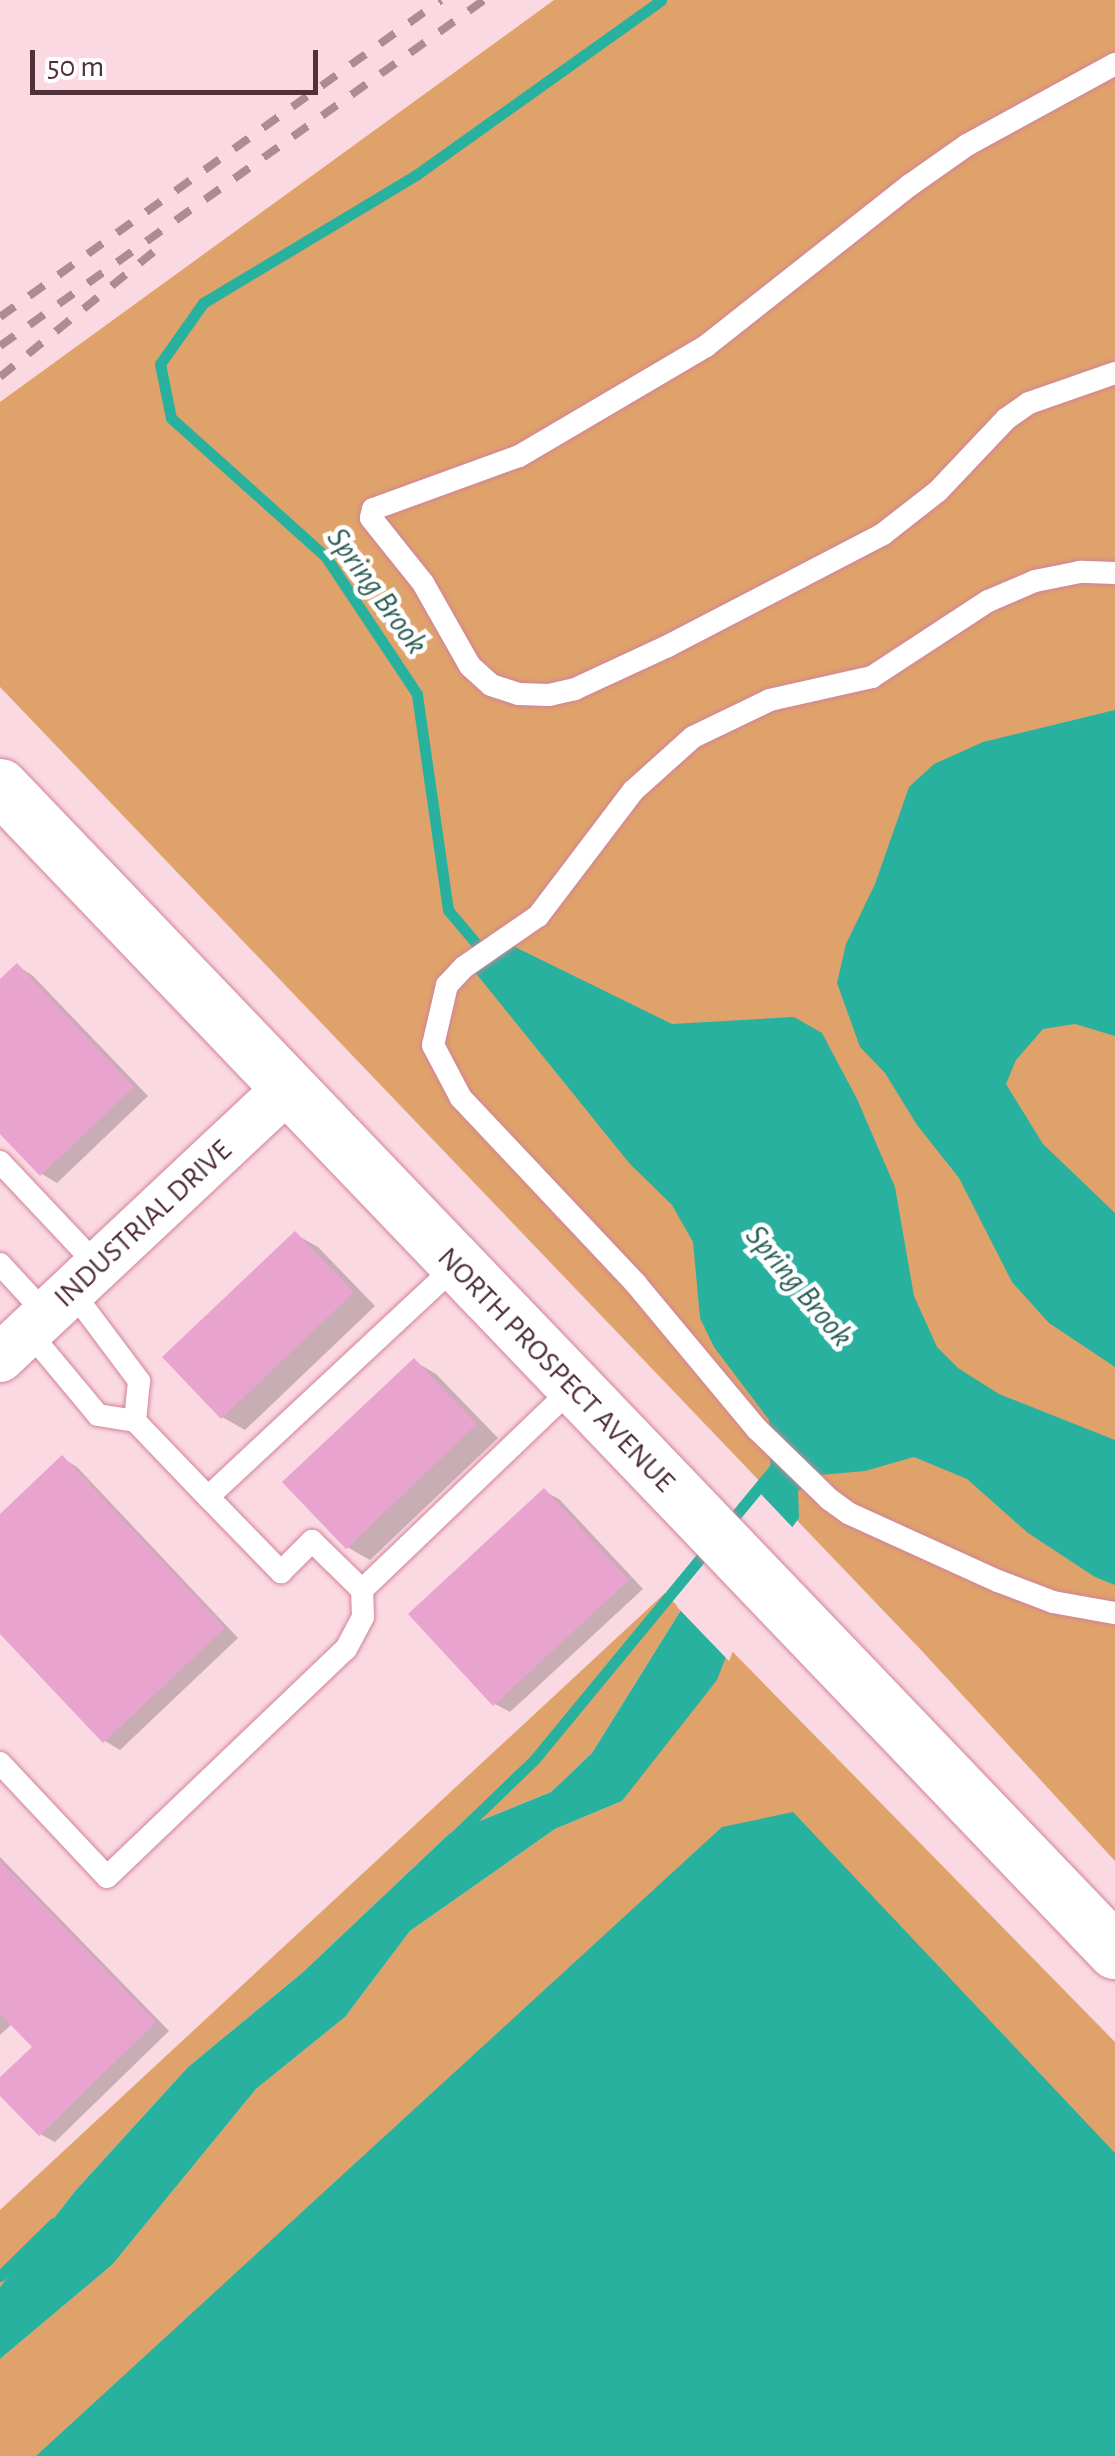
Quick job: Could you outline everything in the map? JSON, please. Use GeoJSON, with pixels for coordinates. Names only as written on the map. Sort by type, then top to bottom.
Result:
{"type":"FeatureCollection","features":[{"type":"Feature","properties":{"kind":"main road","name":"NORTH PROSPECT AVENUE"},"geometry":{"type":"LineString","coordinates":[[0,786],[659,1479],[1115,1951]]}},
{"type":"Feature","properties":{"kind":"street","name":"INDUSTRIAL DRIVE"},"geometry":{"type":"LineString","coordinates":[[48,1312],[286,1089]]}},
{"type":"Feature","properties":{"kind":"lane"},"geometry":{"type":"LineString","coordinates":[[1115,64],[953,155],[706,346],[519,456],[373,509],[371,518],[423,583],[470,666],[490,685],[519,694],[549,695],[575,689],[668,646],[883,534],[938,490],[1006,420],[1029,403],[1115,373]]}},
{"type":"Feature","properties":{"kind":"lane"},"geometry":{"type":"LineString","coordinates":[[1115,572],[1080,572],[1036,581],[964,615],[872,677],[770,700],[693,737],[633,791],[538,916],[464,967],[447,984],[433,1045],[462,1098],[636,1284],[757,1429],[829,1499],[848,1513],[998,1582],[1053,1602],[1115,1613]]}},
{"type":"Feature","properties":{"kind":"lane"},"geometry":{"type":"LineString","coordinates":[[0,1162],[48,1312],[98,1414],[135,1421],[281,1572],[312,1541],[362,1590],[362,1618],[346,1649],[107,1877],[0,1763]]}},
{"type":"Feature","properties":{"kind":"lane"},"geometry":{"type":"LineString","coordinates":[[0,1264],[48,1312],[139,1381],[135,1421]]}},
{"type":"Feature","properties":{"kind":"lane"},"geometry":{"type":"LineString","coordinates":[[208,1496],[457,1265]]}},
{"type":"Feature","properties":{"kind":"lane"},"geometry":{"type":"LineString","coordinates":[[362,1590],[574,1387]]}},
{"type":"Feature","properties":{"kind":"shaded area"},"geometry":{"type":"Polygon","coordinates":[[[554,0],[1115,0],[1115,1861],[921,1650],[0,687],[0,402],[554,0]]]}},
{"type":"Feature","properties":{"kind":"shaded area"},"geometry":{"type":"Polygon","coordinates":[[[665,1593],[681,1610],[592,1753],[551,1792],[450,1833],[302,1973],[188,2067],[76,2190],[0,2287],[0,2210],[665,1593]]]}},
{"type":"Feature","properties":{"kind":"shaded area"},"geometry":{"type":"Polygon","coordinates":[[[729,1648],[1115,2042],[1115,2456],[0,2456],[0,2359],[112,2265],[256,2089],[345,2017],[410,1931],[555,1829],[622,1801],[729,1648]]]}},
{"type":"Feature","properties":{"kind":"water"},"geometry":{"type":"Polygon","coordinates":[[[1115,710],[1115,1036],[1075,1024],[1043,1029],[1016,1060],[1006,1084],[1043,1144],[1115,1213],[1115,1367],[1049,1323],[1012,1282],[959,1178],[917,1125],[885,1073],[860,1047],[837,983],[846,944],[875,884],[909,787],[934,764],[983,742],[1115,710]]]}},
{"type":"Feature","properties":{"kind":"water"},"geometry":{"type":"Polygon","coordinates":[[[511,945],[672,1024],[794,1017],[822,1033],[857,1099],[895,1187],[914,1296],[937,1347],[958,1368],[999,1394],[1115,1440],[1115,1585],[1095,1577],[1028,1533],[967,1479],[914,1457],[865,1471],[820,1475],[798,1491],[799,1518],[757,1576],[717,1680],[622,1801],[555,1829],[410,1931],[345,2017],[256,2089],[112,2265],[0,2359],[0,2287],[76,2190],[188,2067],[302,1973],[450,1833],[551,1792],[592,1753],[681,1610],[771,1478],[769,1420],[714,1347],[700,1318],[693,1242],[672,1205],[630,1164],[474,971],[511,945]]]}},
{"type":"Feature","properties":{"kind":"water"},"geometry":{"type":"Polygon","coordinates":[[[793,1812],[1115,2153],[1115,2456],[36,2456],[722,1827],[793,1812]]]}},
{"type":"Feature","properties":{"kind":"pier"},"geometry":{"type":"Polygon","coordinates":[[[757,1490],[796,1531],[761,1578],[729,1661],[677,1607],[757,1490]]]}},
{"type":"Feature","properties":{"kind":"building"},"geometry":{"type":"Polygon","coordinates":[[[17,963],[134,1087],[40,1176],[0,1134],[0,979],[17,963]]]}},
{"type":"Feature","properties":{"kind":"building"},"geometry":{"type":"Polygon","coordinates":[[[295,1231],[354,1292],[221,1419],[162,1357],[295,1231]]]}},
{"type":"Feature","properties":{"kind":"building"},"geometry":{"type":"Polygon","coordinates":[[[414,1358],[477,1424],[346,1549],[282,1482],[414,1358]]]}},
{"type":"Feature","properties":{"kind":"building"},"geometry":{"type":"Polygon","coordinates":[[[62,1455],[225,1628],[103,1743],[0,1634],[0,1514],[62,1455]]]}},
{"type":"Feature","properties":{"kind":"building"},"geometry":{"type":"Polygon","coordinates":[[[544,1488],[629,1580],[493,1706],[408,1614],[544,1488]]]}},
{"type":"Feature","properties":{"kind":"building"},"geometry":{"type":"Polygon","coordinates":[[[0,1861],[156,2022],[39,2136],[0,2096],[0,2077],[32,2047],[0,2014],[0,1861]]]}},
{"type":"Feature","properties":{"kind":"waterway","name":"Spring Brook"},"geometry":{"type":"LineString","coordinates":[[486,955],[448,910],[417,694],[326,557],[171,418],[160,364],[203,303],[416,175],[661,0]]}},
{"type":"Feature","properties":{"kind":"waterway"},"geometry":{"type":"LineString","coordinates":[[726,1527],[778,1464]]}},
{"type":"Feature","properties":{"kind":"waterway"},"geometry":{"type":"LineString","coordinates":[[456,1835],[534,1760],[708,1549]]}},
{"type":"Feature","properties":{"kind":"waterway"},"geometry":{"type":"LineString","coordinates":[[0,2276],[54,2223]]}},
{"type":"Feature","properties":{"kind":"railway"},"geometry":{"type":"LineString","coordinates":[[0,317],[441,0]]}},
{"type":"Feature","properties":{"kind":"railway"},"geometry":{"type":"LineString","coordinates":[[0,346],[484,0]]}},
{"type":"Feature","properties":{"kind":"railway"},"geometry":{"type":"LineString","coordinates":[[0,377],[153,252]]}}]}
